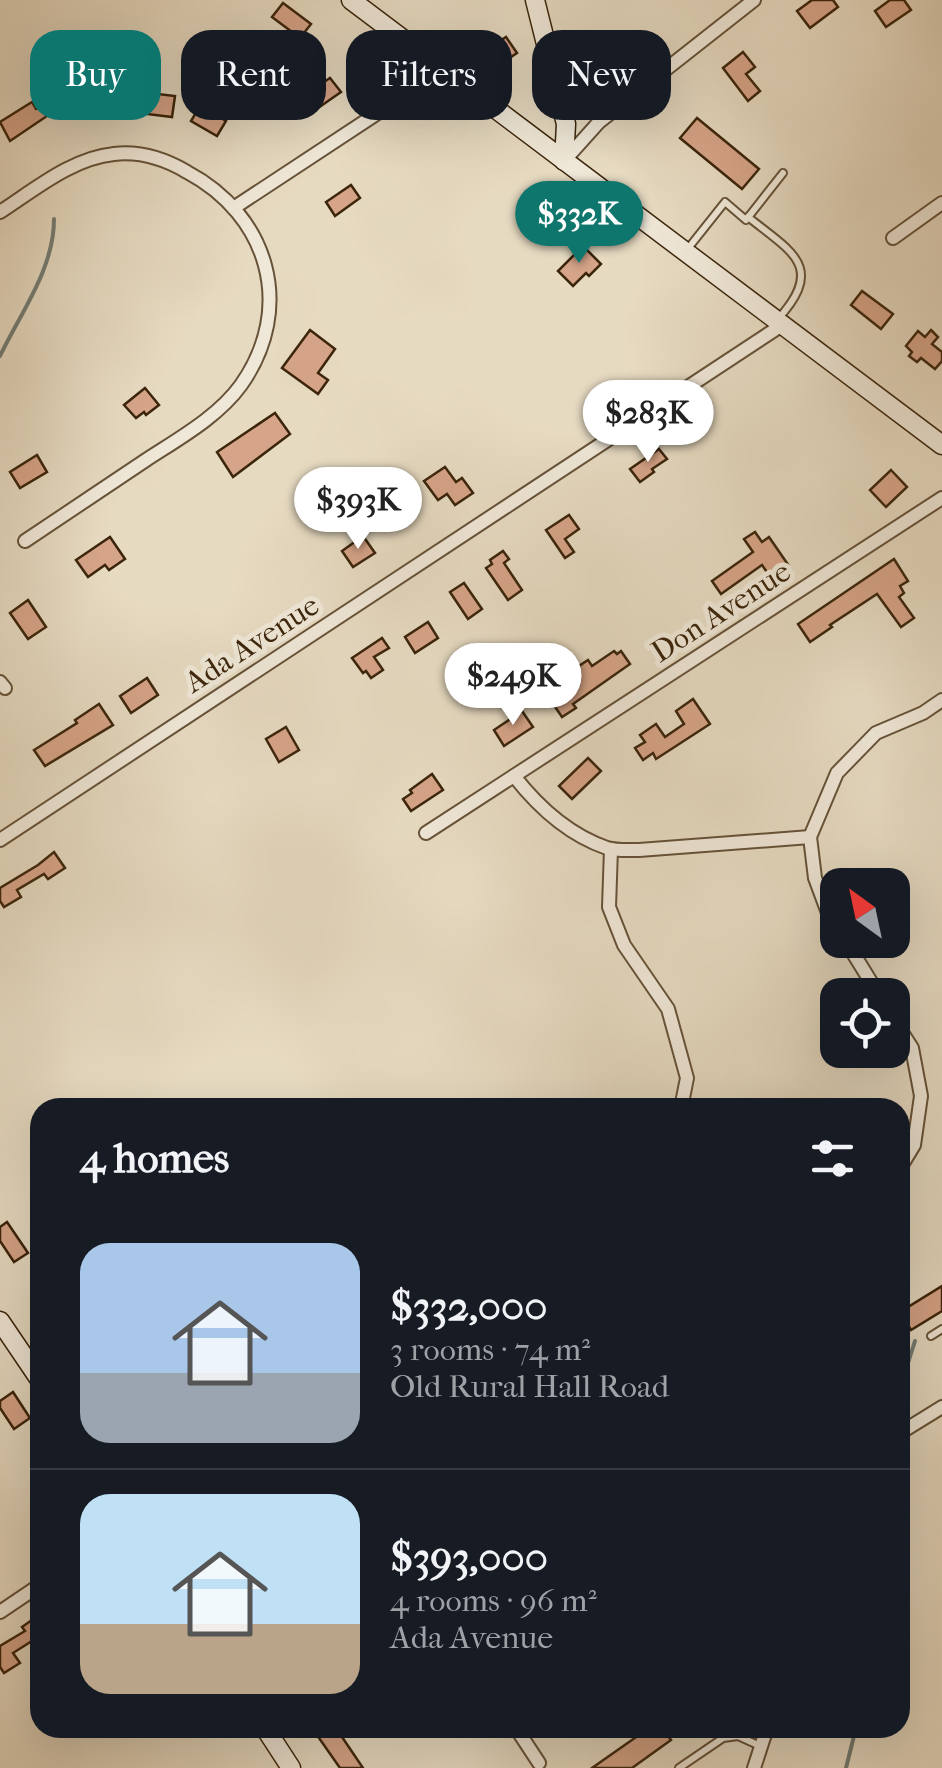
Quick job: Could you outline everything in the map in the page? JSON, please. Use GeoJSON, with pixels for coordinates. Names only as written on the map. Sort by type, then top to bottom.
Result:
{"type":"FeatureCollection","features":[{"type":"Feature","properties":{"kind":"main road"},"geometry":{"type":"LineString","coordinates":[[351,0],[390,30]]}},
{"type":"Feature","properties":{"kind":"main road"},"geometry":{"type":"LineString","coordinates":[[535,0],[566,124],[564,161]]}},
{"type":"Feature","properties":{"kind":"main road"},"geometry":{"type":"LineString","coordinates":[[509,120],[942,445]]}},
{"type":"Feature","properties":{"kind":"main road"},"geometry":{"type":"LineString","coordinates":[[0,1321],[30,1365]]}},
{"type":"Feature","properties":{"kind":"main road"},"geometry":{"type":"LineString","coordinates":[[272,1738],[292,1768]]}},
{"type":"Feature","properties":{"kind":"street"},"geometry":{"type":"LineString","coordinates":[[564,161],[599,122],[754,0]]}},
{"type":"Feature","properties":{"kind":"street"},"geometry":{"type":"LineString","coordinates":[[235,207],[367,120]]}},
{"type":"Feature","properties":{"kind":"street"},"geometry":{"type":"LineString","coordinates":[[0,212],[72,167],[101,156],[119,153],[156,158],[207,182],[235,207],[259,244],[269,286],[270,305],[260,348],[240,386],[178,439],[25,541]]}},
{"type":"Feature","properties":{"kind":"street"},"geometry":{"type":"LineString","coordinates":[[893,238],[942,203]]}},
{"type":"Feature","properties":{"kind":"street","name":"Ada Avenue"},"geometry":{"type":"LineString","coordinates":[[0,840],[779,323]]}},
{"type":"Feature","properties":{"kind":"street","name":"Don Avenue"},"geometry":{"type":"LineString","coordinates":[[426,833],[942,498]]}},
{"type":"Feature","properties":{"kind":"street"},"geometry":{"type":"LineString","coordinates":[[820,893],[814,878],[810,837],[837,774],[876,733],[924,713],[942,700]]}},
{"type":"Feature","properties":{"kind":"street"},"geometry":{"type":"LineString","coordinates":[[514,776],[535,803],[573,832],[611,849],[810,837]]}},
{"type":"Feature","properties":{"kind":"street"},"geometry":{"type":"LineString","coordinates":[[611,849],[609,907],[624,946],[668,1008],[687,1078],[683,1098]]}},
{"type":"Feature","properties":{"kind":"street"},"geometry":{"type":"LineString","coordinates":[[910,1045],[921,1096],[910,1152]]}},
{"type":"Feature","properties":{"kind":"street"},"geometry":{"type":"LineString","coordinates":[[910,1425],[942,1407]]}},
{"type":"Feature","properties":{"kind":"street"},"geometry":{"type":"LineString","coordinates":[[0,1612],[30,1592]]}},
{"type":"Feature","properties":{"kind":"street"},"geometry":{"type":"LineString","coordinates":[[523,1738],[539,1763]]}},
{"type":"Feature","properties":{"kind":"street"},"geometry":{"type":"LineString","coordinates":[[754,1768],[764,1738]]}},
{"type":"Feature","properties":{"kind":"lane"},"geometry":{"type":"LineString","coordinates":[[685,252],[725,202],[746,220],[783,173]]}},
{"type":"Feature","properties":{"kind":"lane"},"geometry":{"type":"LineString","coordinates":[[748,217],[797,258],[804,274],[779,323]]}},
{"type":"Feature","properties":{"kind":"lane"},"geometry":{"type":"LineString","coordinates":[[931,1336],[942,1329]]}},
{"type":"Feature","properties":{"kind":"lane"},"geometry":{"type":"LineString","coordinates":[[678,1768],[723,1738]]}},
{"type":"Feature","properties":{"kind":"lane"},"geometry":{"type":"LineString","coordinates":[[743,1738],[761,1746]]}},
{"type":"Feature","properties":{"kind":"building"},"geometry":{"type":"Polygon","coordinates":[[[812,0],[833,0],[838,7],[810,28],[797,11],[812,0]]]}},
{"type":"Feature","properties":{"kind":"building"},"geometry":{"type":"Polygon","coordinates":[[[890,0],[904,0],[911,10],[886,27],[875,11],[890,0]]]}},
{"type":"Feature","properties":{"kind":"building"},"geometry":{"type":"Polygon","coordinates":[[[283,3],[311,24],[306,30],[289,30],[272,17],[283,3]]]}},
{"type":"Feature","properties":{"kind":"building"},"geometry":{"type":"Polygon","coordinates":[[[743,52],[755,67],[746,74],[760,91],[748,101],[723,68],[743,52]]]}},
{"type":"Feature","properties":{"kind":"building"},"geometry":{"type":"Polygon","coordinates":[[[330,78],[341,92],[326,102],[326,81],[330,78]]]}},
{"type":"Feature","properties":{"kind":"building"},"geometry":{"type":"Polygon","coordinates":[[[161,94],[175,96],[172,117],[161,116],[161,94]]]}},
{"type":"Feature","properties":{"kind":"building"},"geometry":{"type":"Polygon","coordinates":[[[30,103],[30,120],[41,120],[10,141],[0,122],[30,103]]]}},
{"type":"Feature","properties":{"kind":"building"},"geometry":{"type":"Polygon","coordinates":[[[697,118],[759,169],[742,189],[680,138],[697,118]]]}},
{"type":"Feature","properties":{"kind":"building"},"geometry":{"type":"Polygon","coordinates":[[[224,120],[226,121],[217,136],[191,121],[224,120]]]}},
{"type":"Feature","properties":{"kind":"building"},"geometry":{"type":"Polygon","coordinates":[[[351,185],[360,198],[335,216],[326,202],[351,185]]]}},
{"type":"Feature","properties":{"kind":"building"},"geometry":{"type":"Polygon","coordinates":[[[583,246],[601,264],[573,286],[558,271],[583,246]]]}},
{"type":"Feature","properties":{"kind":"building"},"geometry":{"type":"Polygon","coordinates":[[[862,291],[893,314],[881,329],[851,305],[862,291]]]}},
{"type":"Feature","properties":{"kind":"building"},"geometry":{"type":"Polygon","coordinates":[[[310,330],[335,349],[318,373],[328,380],[318,394],[282,368],[310,330]]]}},
{"type":"Feature","properties":{"kind":"building"},"geometry":{"type":"Polygon","coordinates":[[[931,330],[938,337],[932,344],[942,352],[942,361],[935,369],[921,358],[917,362],[909,356],[912,352],[906,346],[918,331],[925,337],[931,330]]]}},
{"type":"Feature","properties":{"kind":"building"},"geometry":{"type":"Polygon","coordinates":[[[145,388],[159,405],[136,418],[124,405],[145,388]]]}},
{"type":"Feature","properties":{"kind":"building"},"geometry":{"type":"Polygon","coordinates":[[[275,413],[290,434],[233,477],[217,452],[275,413]]]}},
{"type":"Feature","properties":{"kind":"building"},"geometry":{"type":"Polygon","coordinates":[[[659,449],[667,459],[640,482],[630,469],[659,449]]]}},
{"type":"Feature","properties":{"kind":"building"},"geometry":{"type":"Polygon","coordinates":[[[37,455],[47,472],[20,488],[10,472],[37,455]]]}},
{"type":"Feature","properties":{"kind":"building"},"geometry":{"type":"Polygon","coordinates":[[[445,467],[456,482],[462,478],[473,493],[455,505],[447,494],[438,500],[424,481],[445,467]]]}},
{"type":"Feature","properties":{"kind":"building"},"geometry":{"type":"Polygon","coordinates":[[[891,470],[907,487],[886,507],[870,490],[891,470]]]}},
{"type":"Feature","properties":{"kind":"building"},"geometry":{"type":"Polygon","coordinates":[[[569,515],[579,529],[565,539],[574,552],[565,558],[546,530],[569,515]]]}},
{"type":"Feature","properties":{"kind":"building"},"geometry":{"type":"Polygon","coordinates":[[[755,532],[762,542],[769,537],[789,566],[771,578],[762,565],[721,594],[712,581],[753,552],[744,539],[755,532]]]}},
{"type":"Feature","properties":{"kind":"building"},"geometry":{"type":"Polygon","coordinates":[[[363,536],[375,553],[353,567],[342,551],[363,536]]]}},
{"type":"Feature","properties":{"kind":"building"},"geometry":{"type":"Polygon","coordinates":[[[110,537],[125,559],[109,570],[105,565],[88,577],[76,560],[110,537]]]}},
{"type":"Feature","properties":{"kind":"building"},"geometry":{"type":"Polygon","coordinates":[[[503,551],[509,559],[504,563],[522,590],[508,600],[486,568],[503,551]]]}},
{"type":"Feature","properties":{"kind":"building"},"geometry":{"type":"Polygon","coordinates":[[[894,559],[908,581],[900,586],[904,593],[899,597],[914,618],[901,627],[877,594],[810,642],[798,624],[894,559]]]}},
{"type":"Feature","properties":{"kind":"building"},"geometry":{"type":"Polygon","coordinates":[[[464,583],[482,609],[468,619],[450,592],[464,583]]]}},
{"type":"Feature","properties":{"kind":"building"},"geometry":{"type":"Polygon","coordinates":[[[28,600],[46,627],[28,639],[10,613],[28,600]]]}},
{"type":"Feature","properties":{"kind":"building"},"geometry":{"type":"Polygon","coordinates":[[[428,622],[438,638],[415,653],[405,637],[428,622]]]}},
{"type":"Feature","properties":{"kind":"building"},"geometry":{"type":"Polygon","coordinates":[[[382,638],[389,648],[374,657],[383,670],[371,678],[352,658],[382,638]]]}},
{"type":"Feature","properties":{"kind":"building"},"geometry":{"type":"Polygon","coordinates":[[[614,651],[621,651],[630,664],[573,704],[576,708],[562,717],[549,698],[572,682],[579,673],[576,668],[588,660],[592,666],[614,651]]]}},
{"type":"Feature","properties":{"kind":"building"},"geometry":{"type":"Polygon","coordinates":[[[147,678],[158,695],[131,713],[120,696],[147,678]]]}},
{"type":"Feature","properties":{"kind":"building"},"geometry":{"type":"Polygon","coordinates":[[[693,699],[710,724],[656,759],[653,753],[643,760],[635,748],[645,742],[640,735],[656,724],[665,737],[684,724],[676,711],[693,699]]]}},
{"type":"Feature","properties":{"kind":"building"},"geometry":{"type":"Polygon","coordinates":[[[99,704],[113,725],[45,766],[34,750],[99,704]]]}},
{"type":"Feature","properties":{"kind":"building"},"geometry":{"type":"Polygon","coordinates":[[[522,711],[533,727],[504,746],[494,730],[522,711]]]}},
{"type":"Feature","properties":{"kind":"building"},"geometry":{"type":"Polygon","coordinates":[[[286,727],[299,750],[279,762],[266,739],[286,727]]]}},
{"type":"Feature","properties":{"kind":"building"},"geometry":{"type":"Polygon","coordinates":[[[588,758],[601,771],[572,799],[559,786],[588,758]]]}},
{"type":"Feature","properties":{"kind":"building"},"geometry":{"type":"Polygon","coordinates":[[[432,774],[443,790],[411,811],[403,799],[432,774]]]}},
{"type":"Feature","properties":{"kind":"building"},"geometry":{"type":"Polygon","coordinates":[[[54,852],[65,868],[48,879],[44,874],[17,890],[21,897],[4,907],[0,888],[54,852]]]}},
{"type":"Feature","properties":{"kind":"building"},"geometry":{"type":"Polygon","coordinates":[[[7,1222],[28,1253],[14,1262],[0,1241],[0,1227],[7,1222]]]}},
{"type":"Feature","properties":{"kind":"building"},"geometry":{"type":"Polygon","coordinates":[[[942,1286],[942,1311],[911,1330],[910,1306],[942,1286]]]}},
{"type":"Feature","properties":{"kind":"building"},"geometry":{"type":"Polygon","coordinates":[[[13,1392],[30,1418],[14,1429],[0,1408],[0,1401],[13,1392]]]}},
{"type":"Feature","properties":{"kind":"building"},"geometry":{"type":"Polygon","coordinates":[[[30,1621],[30,1642],[13,1653],[20,1663],[4,1673],[0,1667],[0,1646],[25,1631],[22,1627],[30,1621]]]}},
{"type":"Feature","properties":{"kind":"building"},"geometry":{"type":"Polygon","coordinates":[[[319,1738],[343,1738],[363,1768],[340,1768],[319,1738]]]}},
{"type":"Feature","properties":{"kind":"building"},"geometry":{"type":"Polygon","coordinates":[[[635,1738],[671,1740],[632,1768],[592,1768],[635,1738]]]}},
{"type":"Feature","properties":{"kind":"waterway"},"geometry":{"type":"LineString","coordinates":[[0,356],[42,273],[54,219]]}},
{"type":"Feature","properties":{"kind":"waterway"},"geometry":{"type":"LineString","coordinates":[[910,1357],[915,1341]]}},
{"type":"Feature","properties":{"kind":"waterway"},"geometry":{"type":"LineString","coordinates":[[846,1768],[854,1738]]}}]}
